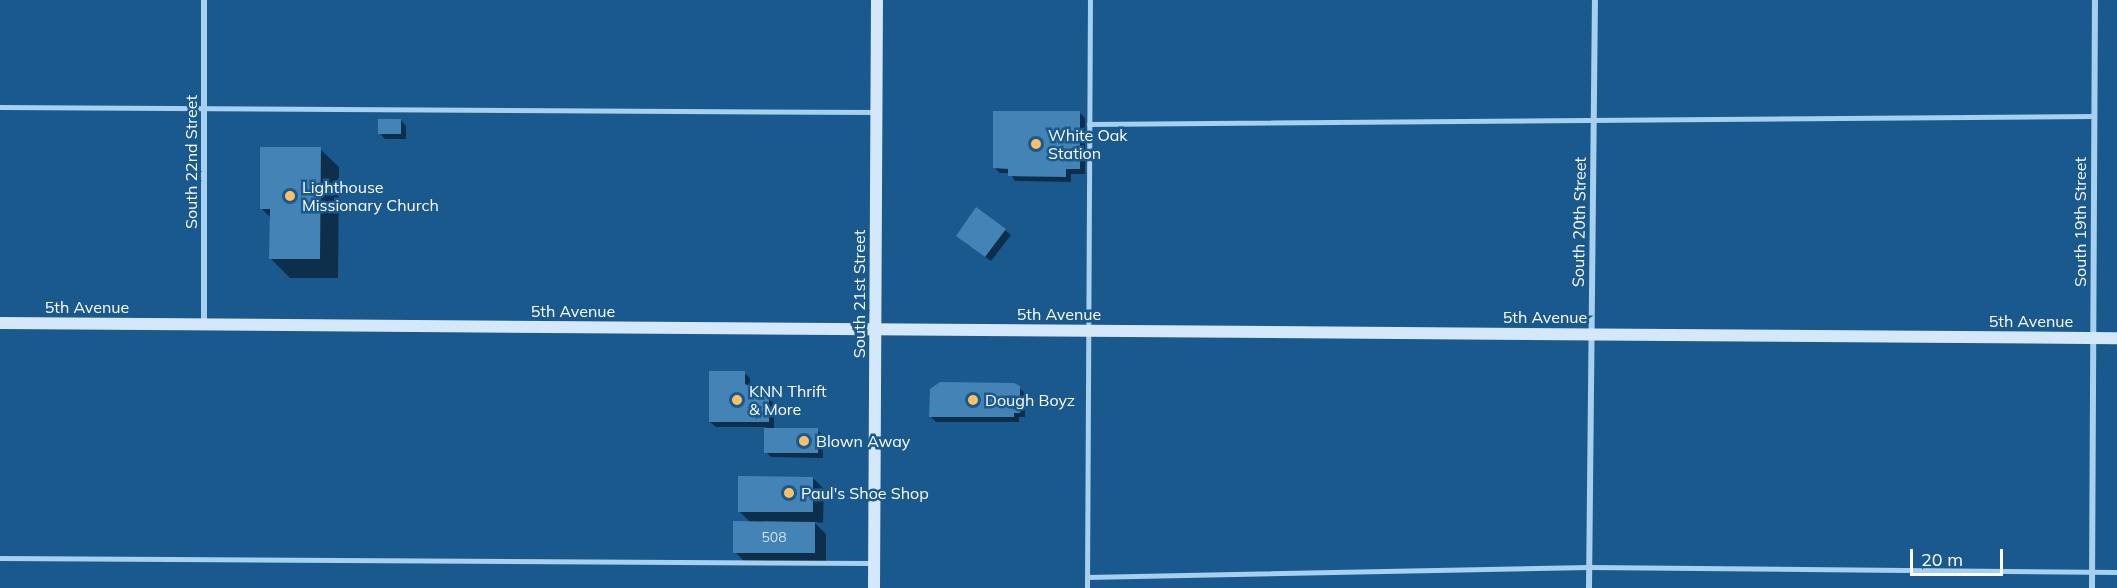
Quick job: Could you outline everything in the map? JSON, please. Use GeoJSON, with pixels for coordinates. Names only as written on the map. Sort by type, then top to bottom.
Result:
{"type":"FeatureCollection","features":[{"type":"Feature","properties":{"kind":"street","name":"South 22nd Street"},"geometry":{"type":"LineString","coordinates":[[204,0],[204,324]]}},
{"type":"Feature","properties":{"kind":"street","name":"South 21st Street"},"geometry":{"type":"LineString","coordinates":[[874,588],[876,0]]}},
{"type":"Feature","properties":{"kind":"street","name":"South 20th Street"},"geometry":{"type":"LineString","coordinates":[[1589,588],[1595,0]]}},
{"type":"Feature","properties":{"kind":"street","name":"South 19th Street"},"geometry":{"type":"LineString","coordinates":[[2092,588],[2095,0]]}},
{"type":"Feature","properties":{"kind":"street","name":"5th Avenue"},"geometry":{"type":"LineString","coordinates":[[0,323],[2117,338]]}},
{"type":"Feature","properties":{"kind":"lane"},"geometry":{"type":"LineString","coordinates":[[1087,588],[1090,0]]}},
{"type":"Feature","properties":{"kind":"lane"},"geometry":{"type":"LineString","coordinates":[[0,107],[876,112]]}},
{"type":"Feature","properties":{"kind":"lane"},"geometry":{"type":"LineString","coordinates":[[1089,124],[2094,116]]}},
{"type":"Feature","properties":{"kind":"lane"},"geometry":{"type":"LineString","coordinates":[[0,558],[874,563]]}},
{"type":"Feature","properties":{"kind":"lane"},"geometry":{"type":"LineString","coordinates":[[1087,577],[1589,567],[2117,572]]}},
{"type":"Feature","properties":{"kind":"building"},"geometry":{"type":"Polygon","coordinates":[[[993,111],[1080,111],[1080,169],[1066,169],[1066,177],[1008,176],[1008,169],[993,168],[993,111]]]}},
{"type":"Feature","properties":{"kind":"building"},"geometry":{"type":"Polygon","coordinates":[[[378,119],[401,119],[401,134],[378,134],[378,119]]]}},
{"type":"Feature","properties":{"kind":"building","name":"Lighthouse Missionary Church"},"geometry":{"type":"Polygon","coordinates":[[[260,147],[321,147],[320,259],[269,259],[270,209],[260,209],[260,147]]]}},
{"type":"Feature","properties":{"kind":"building"},"geometry":{"type":"Polygon","coordinates":[[[976,207],[1006,229],[985,257],[956,236],[976,207]]]}},
{"type":"Feature","properties":{"kind":"building"},"geometry":{"type":"Polygon","coordinates":[[[709,371],[745,371],[745,384],[769,396],[769,422],[709,422],[709,371]]]}},
{"type":"Feature","properties":{"kind":"building"},"geometry":{"type":"Polygon","coordinates":[[[940,382],[1014,383],[1020,386],[1020,413],[1014,413],[1014,417],[929,417],[930,389],[940,382]]]}},
{"type":"Feature","properties":{"kind":"building"},"geometry":{"type":"Polygon","coordinates":[[[764,428],[818,428],[818,453],[764,453],[764,428]]]}},
{"type":"Feature","properties":{"kind":"building"},"geometry":{"type":"Polygon","coordinates":[[[738,476],[813,477],[813,512],[738,512],[738,476]]]}},
{"type":"Feature","properties":{"kind":"building"},"geometry":{"type":"Polygon","coordinates":[[[733,521],[815,522],[815,553],[733,553],[733,521]]]}},
{"type":"Feature","properties":{"kind":"place","name":"White Oak Station"},"geometry":{"type":"Point","coordinates":[1036,144]}},
{"type":"Feature","properties":{"kind":"place","name":"Lighthouse Missionary Church"},"geometry":{"type":"Point","coordinates":[290,196]}},
{"type":"Feature","properties":{"kind":"place","name":"KNN Thrift & More"},"geometry":{"type":"Point","coordinates":[737,400]}},
{"type":"Feature","properties":{"kind":"place","name":"Dough Boyz"},"geometry":{"type":"Point","coordinates":[973,400]}},
{"type":"Feature","properties":{"kind":"place","name":"Blown Away"},"geometry":{"type":"Point","coordinates":[804,441]}},
{"type":"Feature","properties":{"kind":"place","name":"Paul's Shoe Shop"},"geometry":{"type":"Point","coordinates":[789,493]}}]}
